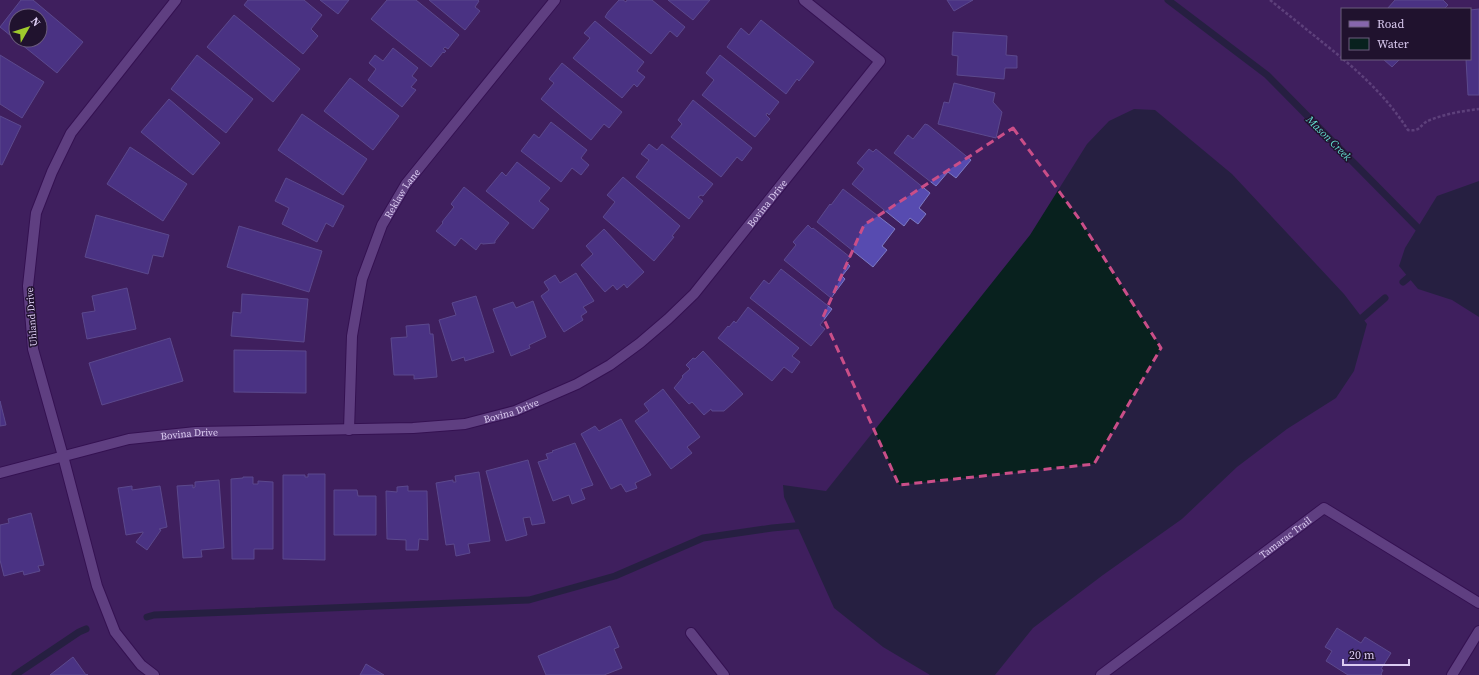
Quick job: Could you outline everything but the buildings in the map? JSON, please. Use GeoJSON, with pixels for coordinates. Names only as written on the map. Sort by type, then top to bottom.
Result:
{"type":"FeatureCollection","features":[{"type":"Feature","properties":{"kind":"street","name":"Uhland Drive"},"geometry":{"type":"LineString","coordinates":[[154,675],[141,665],[115,632],[96,586],[63,456],[33,349],[28,286],[36,214],[52,172],[72,133],[176,0]]}},
{"type":"Feature","properties":{"kind":"street","name":"Reklaw Lane"},"geometry":{"type":"LineString","coordinates":[[349,430],[352,336],[362,279],[382,225],[406,184],[555,0]]}},
{"type":"Feature","properties":{"kind":"street","name":"Bovina Drive"},"geometry":{"type":"LineString","coordinates":[[0,474],[129,439],[196,432],[349,430],[413,428],[465,424],[515,411],[577,384],[610,365],[640,343],[694,294],[880,61],[804,0]]}},
{"type":"Feature","properties":{"kind":"street","name":"Tamarac Trail"},"geometry":{"type":"LineString","coordinates":[[1101,675],[1324,508],[1479,603]]}},
{"type":"Feature","properties":{"kind":"street"},"geometry":{"type":"LineString","coordinates":[[1452,675],[1479,631]]}},
{"type":"Feature","properties":{"kind":"street"},"geometry":{"type":"LineString","coordinates":[[690,634],[724,675]]}},
{"type":"Feature","properties":{"kind":"path"},"geometry":{"type":"LineString","coordinates":[[1270,0],[1341,56]]}},
{"type":"Feature","properties":{"kind":"path"},"geometry":{"type":"LineString","coordinates":[[1345,60],[1384,97],[1408,130],[1415,131],[1427,121],[1465,110],[1479,109]]}},
{"type":"Feature","properties":{"kind":"highlighted area"},"geometry":{"type":"Polygon","coordinates":[[[1013,128],[1080,220],[1161,348],[1094,464],[899,485],[823,317],[864,225],[1013,128]]]}},
{"type":"Feature","properties":{"kind":"water"},"geometry":{"type":"Polygon","coordinates":[[[1134,109],[1155,110],[1232,174],[1344,294],[1367,324],[1354,371],[1336,398],[1287,429],[1237,467],[1182,519],[1103,575],[1033,628],[995,675],[930,675],[883,647],[834,608],[784,497],[783,485],[826,491],[1030,235],[1087,144],[1109,121],[1134,109]]]}},
{"type":"Feature","properties":{"kind":"water"},"geometry":{"type":"Polygon","coordinates":[[[1479,181],[1479,317],[1452,300],[1418,289],[1399,266],[1405,248],[1437,196],[1479,181]]]}},
{"type":"Feature","properties":{"kind":"waterway","name":"Mason Creek"},"geometry":{"type":"LineString","coordinates":[[1168,0],[1267,75],[1424,234]]}},
{"type":"Feature","properties":{"kind":"waterway"},"geometry":{"type":"LineString","coordinates":[[1403,282],[1415,272]]}},
{"type":"Feature","properties":{"kind":"waterway"},"geometry":{"type":"LineString","coordinates":[[1355,324],[1385,298]]}},
{"type":"Feature","properties":{"kind":"waterway"},"geometry":{"type":"LineString","coordinates":[[147,617],[154,615],[529,600],[615,576],[703,538],[805,525]]}},
{"type":"Feature","properties":{"kind":"waterway"},"geometry":{"type":"LineString","coordinates":[[15,675],[79,632],[86,629]]}}]}
